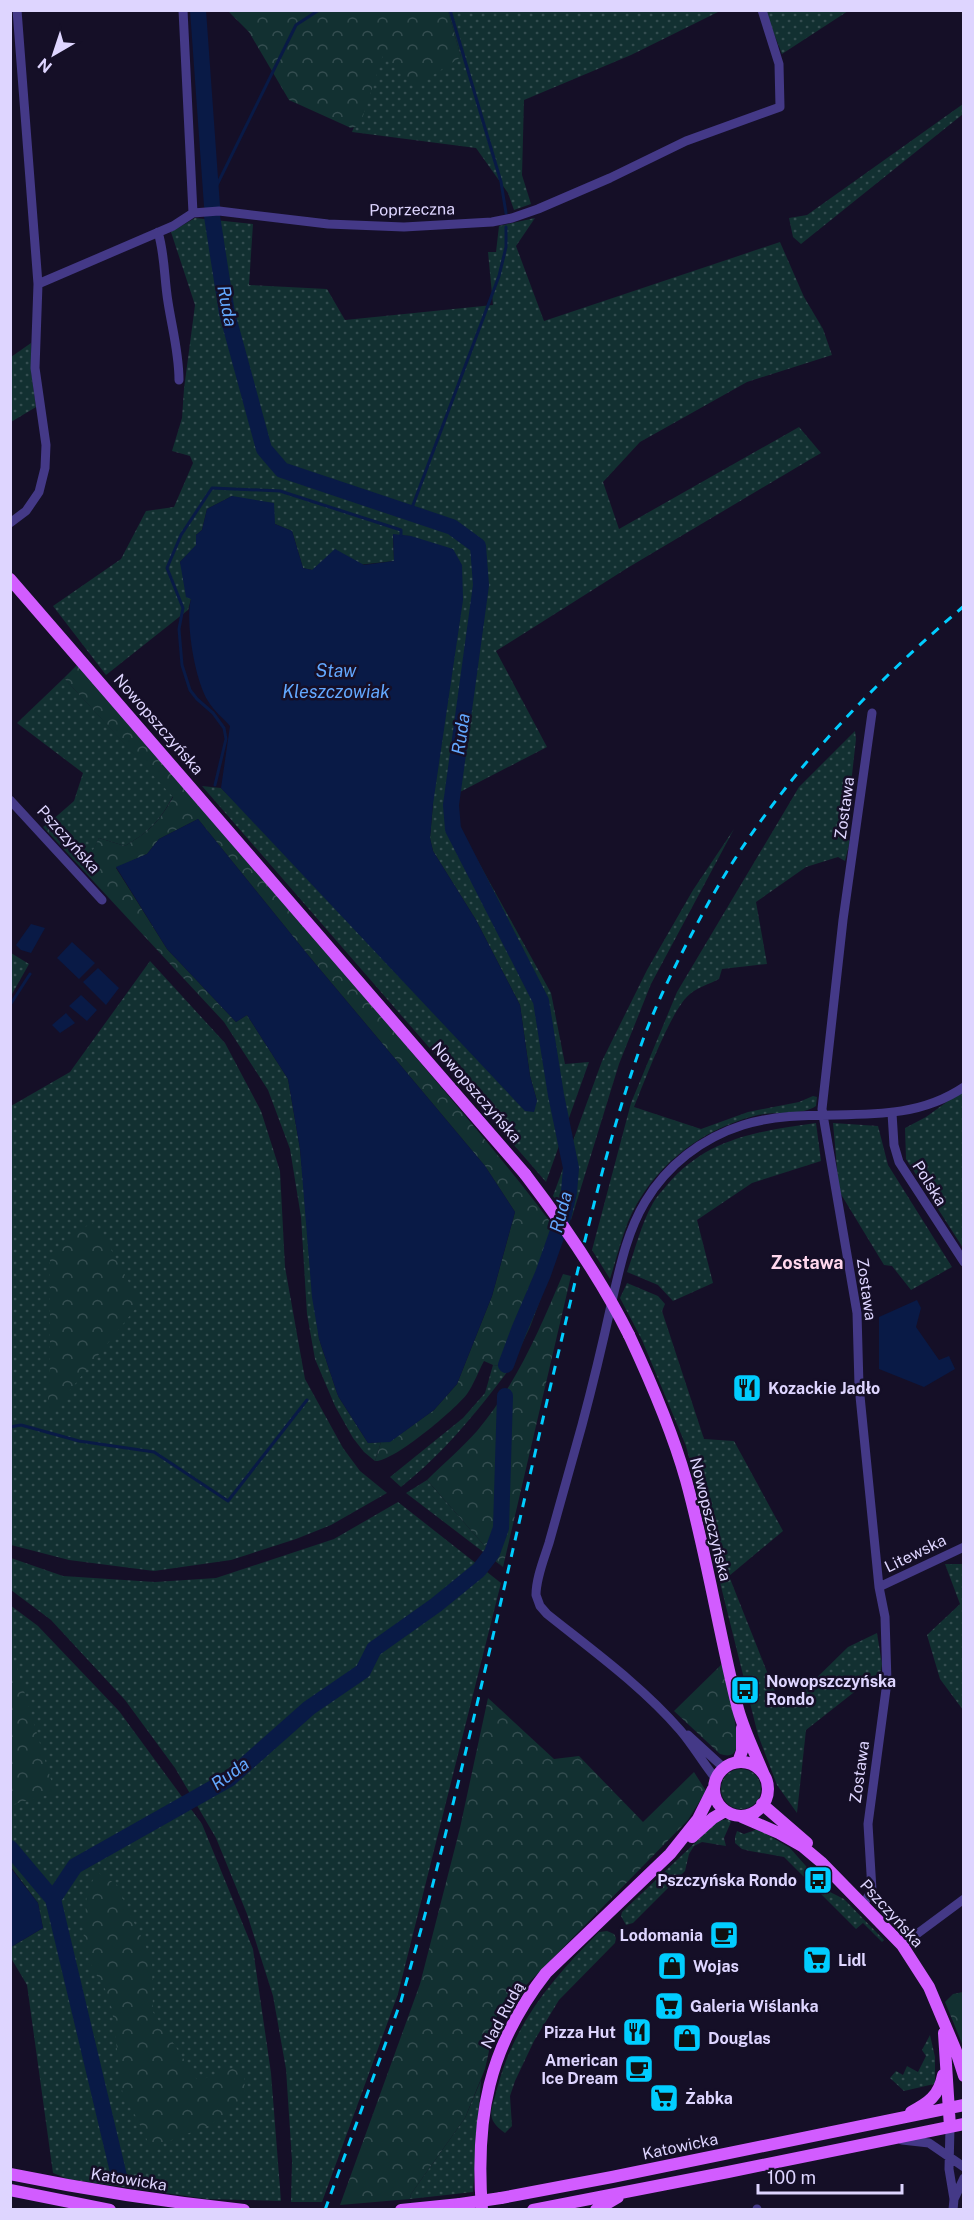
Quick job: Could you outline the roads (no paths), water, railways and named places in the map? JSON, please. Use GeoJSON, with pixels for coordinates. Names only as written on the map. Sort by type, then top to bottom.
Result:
{"type":"FeatureCollection","features":[{"type":"Feature","properties":{"kind":"main road","name":"Nowopszczyńska"},"geometry":{"type":"LineString","coordinates":[[10,579],[525,1174],[584,1256],[629,1335],[650,1380],[686,1479],[742,1725],[743,1747],[738,1762]]}},
{"type":"Feature","properties":{"kind":"main road","name":"Nowopszczyńska"},"geometry":{"type":"LineString","coordinates":[[742,1725],[764,1775]]}},
{"type":"Feature","properties":{"kind":"main road"},"geometry":{"type":"LineString","coordinates":[[738,1762],[753,1765],[764,1775],[768,1790],[762,1804],[755,1812],[742,1817],[725,1811],[717,1803],[715,1784],[724,1768],[738,1762]]}},
{"type":"Feature","properties":{"kind":"main road","name":"Nad Rudą"},"geometry":{"type":"LineString","coordinates":[[670,1854],[698,1820],[715,1784]]}},
{"type":"Feature","properties":{"kind":"main road","name":"Pszczyńska"},"geometry":{"type":"LineString","coordinates":[[762,1804],[806,1842],[821,1862]]}},
{"type":"Feature","properties":{"kind":"main road","name":"Nad Rudą"},"geometry":{"type":"LineString","coordinates":[[482,2210],[479,2178],[483,2108],[490,2078],[507,2035],[531,1993],[546,1973],[670,1854],[713,1818],[725,1811]]}},
{"type":"Feature","properties":{"kind":"main road","name":"Pszczyńska"},"geometry":{"type":"LineString","coordinates":[[742,1817],[802,1846],[821,1862],[902,1945],[928,1987],[956,2051],[963,2076]]}},
{"type":"Feature","properties":{"kind":"main road","name":"Pszczyńska"},"geometry":{"type":"LineString","coordinates":[[943,2025],[950,2127]]}},
{"type":"Feature","properties":{"kind":"main road"},"geometry":{"type":"LineString","coordinates":[[900,2119],[927,2104],[935,2096],[941,2083],[945,2062]]}},
{"type":"Feature","properties":{"kind":"main road","name":"Katowicka"},"geometry":{"type":"LineString","coordinates":[[401,2210],[501,2198],[963,2105]]}},
{"type":"Feature","properties":{"kind":"main road","name":"Katowicka"},"geometry":{"type":"LineString","coordinates":[[533,2210],[963,2124]]}},
{"type":"Feature","properties":{"kind":"main road","name":"Katowicka"},"geometry":{"type":"LineString","coordinates":[[10,2174],[72,2187],[243,2210]]}},
{"type":"Feature","properties":{"kind":"main road","name":"Katowicka"},"geometry":{"type":"LineString","coordinates":[[10,2190],[110,2210]]}},
{"type":"Feature","properties":{"kind":"main road"},"geometry":{"type":"LineString","coordinates":[[596,2210],[627,2192]]}},
{"type":"Feature","properties":{"kind":"street"},"geometry":{"type":"LineString","coordinates":[[10,523],[26,511],[39,492],[45,468],[46,445],[35,368],[38,284],[17,10]]}},
{"type":"Feature","properties":{"kind":"street"},"geometry":{"type":"LineString","coordinates":[[183,10],[193,213]]}},
{"type":"Feature","properties":{"kind":"street","name":"Poprzeczna"},"geometry":{"type":"LineString","coordinates":[[38,284],[173,226],[193,213],[219,211],[328,224],[404,226],[492,222],[512,218],[610,178],[686,141],[780,107],[779,64],[762,10]]}},
{"type":"Feature","properties":{"kind":"street"},"geometry":{"type":"LineString","coordinates":[[158,232],[163,248],[168,303],[179,359],[179,380]]}},
{"type":"Feature","properties":{"kind":"street","name":"Zostawa"},"geometry":{"type":"LineString","coordinates":[[863,1905],[872,1890],[868,1855],[868,1824],[887,1682],[885,1617],[879,1587],[859,1386],[858,1313],[822,1114],[822,1101],[843,920],[872,713]]}},
{"type":"Feature","properties":{"kind":"street","name":"Pszczyńska"},"geometry":{"type":"LineString","coordinates":[[10,800],[102,900]]}},
{"type":"Feature","properties":{"kind":"street"},"geometry":{"type":"LineString","coordinates":[[724,1768],[639,1691],[547,1614],[536,1599],[536,1588],[583,1421],[621,1263],[632,1228],[644,1203],[677,1162],[718,1135],[766,1119],[822,1114],[910,1111],[931,1105],[963,1087]]}},
{"type":"Feature","properties":{"kind":"street","name":"Polska"},"geometry":{"type":"LineString","coordinates":[[892,1113],[894,1145],[899,1162],[963,1262]]}},
{"type":"Feature","properties":{"kind":"street","name":"Litewska"},"geometry":{"type":"LineString","coordinates":[[879,1587],[963,1547]]}},
{"type":"Feature","properties":{"kind":"street"},"geometry":{"type":"LineString","coordinates":[[681,1731],[715,1784]]}},
{"type":"Feature","properties":{"kind":"street"},"geometry":{"type":"LineString","coordinates":[[902,1945],[963,1899]]}},
{"type":"Feature","properties":{"kind":"street","name":"Pszczyńska"},"geometry":{"type":"LineString","coordinates":[[950,2127],[950,2182],[954,2199]]}},
{"type":"Feature","properties":{"kind":"street"},"geometry":{"type":"LineString","coordinates":[[890,2140],[926,2142],[963,2167]]}},
{"type":"Feature","properties":{"kind":"street","name":"Pszczyńska"},"geometry":{"type":"LineString","coordinates":[[953,2210],[954,2199],[963,2178]]}},
{"type":"Feature","properties":{"kind":"water","name":"Staw Kleszczowiak"},"geometry":{"type":"Polygon","coordinates":[[[232,496],[274,503],[275,524],[292,531],[303,568],[312,570],[335,549],[364,565],[394,561],[393,534],[411,536],[453,549],[462,565],[463,600],[430,838],[433,851],[476,920],[520,1005],[530,1076],[537,1101],[534,1112],[525,1111],[221,788],[230,726],[210,704],[199,680],[190,636],[191,599],[186,597],[180,562],[196,545],[196,535],[202,530],[207,509],[232,496]]]}},
{"type":"Feature","properties":{"kind":"water"},"geometry":{"type":"Polygon","coordinates":[[[198,819],[308,955],[485,1166],[515,1212],[492,1296],[457,1384],[434,1410],[390,1442],[368,1443],[338,1396],[319,1339],[312,1297],[300,1149],[288,1079],[247,1015],[236,1022],[167,949],[116,867],[147,854],[159,839],[198,819]]]}},
{"type":"Feature","properties":{"kind":"water"},"geometry":{"type":"Polygon","coordinates":[[[31,924],[45,928],[31,953],[21,950],[16,945],[31,924]]]}},
{"type":"Feature","properties":{"kind":"water"},"geometry":{"type":"Polygon","coordinates":[[[72,942],[95,963],[79,979],[57,958],[72,942]]]}},
{"type":"Feature","properties":{"kind":"water"},"geometry":{"type":"Polygon","coordinates":[[[98,968],[119,988],[106,1005],[83,982],[98,968]]]}},
{"type":"Feature","properties":{"kind":"water"},"geometry":{"type":"Polygon","coordinates":[[[81,995],[97,1010],[87,1021],[69,1006],[81,995]]]}},
{"type":"Feature","properties":{"kind":"water"},"geometry":{"type":"Polygon","coordinates":[[[66,1013],[75,1023],[60,1033],[52,1025],[66,1013]]]}},
{"type":"Feature","properties":{"kind":"water"},"geometry":{"type":"Polygon","coordinates":[[[917,1300],[921,1308],[916,1327],[939,1360],[949,1356],[955,1369],[924,1387],[879,1369],[879,1317],[917,1300]]]}},
{"type":"Feature","properties":{"kind":"water"},"geometry":{"type":"Polygon","coordinates":[[[10,1867],[38,1903],[43,1928],[11,1947],[10,1867]]]}},
{"type":"Feature","properties":{"kind":"waterway","name":"Ruda"},"geometry":{"type":"LineString","coordinates":[[198,10],[212,206]]}},
{"type":"Feature","properties":{"kind":"waterway"},"geometry":{"type":"LineString","coordinates":[[211,197],[296,25],[319,10]]}},
{"type":"Feature","properties":{"kind":"waterway"},"geometry":{"type":"LineString","coordinates":[[450,10],[501,182],[506,213]]}},
{"type":"Feature","properties":{"kind":"waterway","name":"Ruda"},"geometry":{"type":"LineString","coordinates":[[212,216],[227,313],[264,449],[282,470],[452,527],[478,546],[481,585],[451,805],[453,829],[541,1001],[556,1095],[571,1168],[564,1214],[543,1274],[506,1365]]}},
{"type":"Feature","properties":{"kind":"waterway"},"geometry":{"type":"LineString","coordinates":[[410,513],[499,276],[506,247],[506,227]]}},
{"type":"Feature","properties":{"kind":"waterway"},"geometry":{"type":"LineString","coordinates":[[215,785],[226,739],[224,728],[213,713],[190,690],[182,665],[179,629],[183,608],[167,568],[181,535],[212,488],[280,491],[401,530],[401,535]]}},
{"type":"Feature","properties":{"kind":"waterway"},"geometry":{"type":"LineString","coordinates":[[10,1005],[30,974]]}},
{"type":"Feature","properties":{"kind":"waterway","name":"Ruda"},"geometry":{"type":"LineString","coordinates":[[119,2176],[53,1899],[75,1866],[229,1779],[309,1708],[363,1671],[374,1649],[436,1605],[479,1570],[492,1553],[501,1528],[505,1396]]}},
{"type":"Feature","properties":{"kind":"waterway"},"geometry":{"type":"LineString","coordinates":[[10,1427],[21,1425],[79,1441],[154,1452],[228,1501],[307,1400]]}},
{"type":"Feature","properties":{"kind":"waterway"},"geometry":{"type":"LineString","coordinates":[[10,1848],[53,1899]]}},
{"type":"Feature","properties":{"kind":"railway"},"geometry":{"type":"LineString","coordinates":[[325,2210],[401,2001],[422,1926],[593,1209],[629,1080],[650,1021],[704,911],[729,868],[787,786],[820,747],[889,674],[964,606]]}},
{"type":"Feature","properties":{"kind":"place","name":"Kozackie Jadło"},"geometry":{"type":"Point","coordinates":[747,1388]}},
{"type":"Feature","properties":{"kind":"place","name":"Nowopszczyńska Rondo"},"geometry":{"type":"Point","coordinates":[745,1690]}},
{"type":"Feature","properties":{"kind":"place","name":"Pszczyńska Rondo"},"geometry":{"type":"Point","coordinates":[818,1880]}},
{"type":"Feature","properties":{"kind":"place","name":"Lodomania"},"geometry":{"type":"Point","coordinates":[724,1935]}},
{"type":"Feature","properties":{"kind":"place","name":"Lidl"},"geometry":{"type":"Point","coordinates":[817,1960]}},
{"type":"Feature","properties":{"kind":"place","name":"Wojas"},"geometry":{"type":"Point","coordinates":[672,1966]}},
{"type":"Feature","properties":{"kind":"place","name":"Galeria Wiślanka"},"geometry":{"type":"Point","coordinates":[669,2006]}},
{"type":"Feature","properties":{"kind":"place","name":"Pizza Hut"},"geometry":{"type":"Point","coordinates":[637,2032]}},
{"type":"Feature","properties":{"kind":"place","name":"Douglas"},"geometry":{"type":"Point","coordinates":[687,2038]}},
{"type":"Feature","properties":{"kind":"place","name":"American Ice Dream"},"geometry":{"type":"Point","coordinates":[639,2069]}},
{"type":"Feature","properties":{"kind":"place","name":"Żabka"},"geometry":{"type":"Point","coordinates":[664,2098]}},
{"type":"Feature","properties":{"kind":"district","name":"Zostawa"},"geometry":{"type":"Point","coordinates":[807,1263]}}]}
